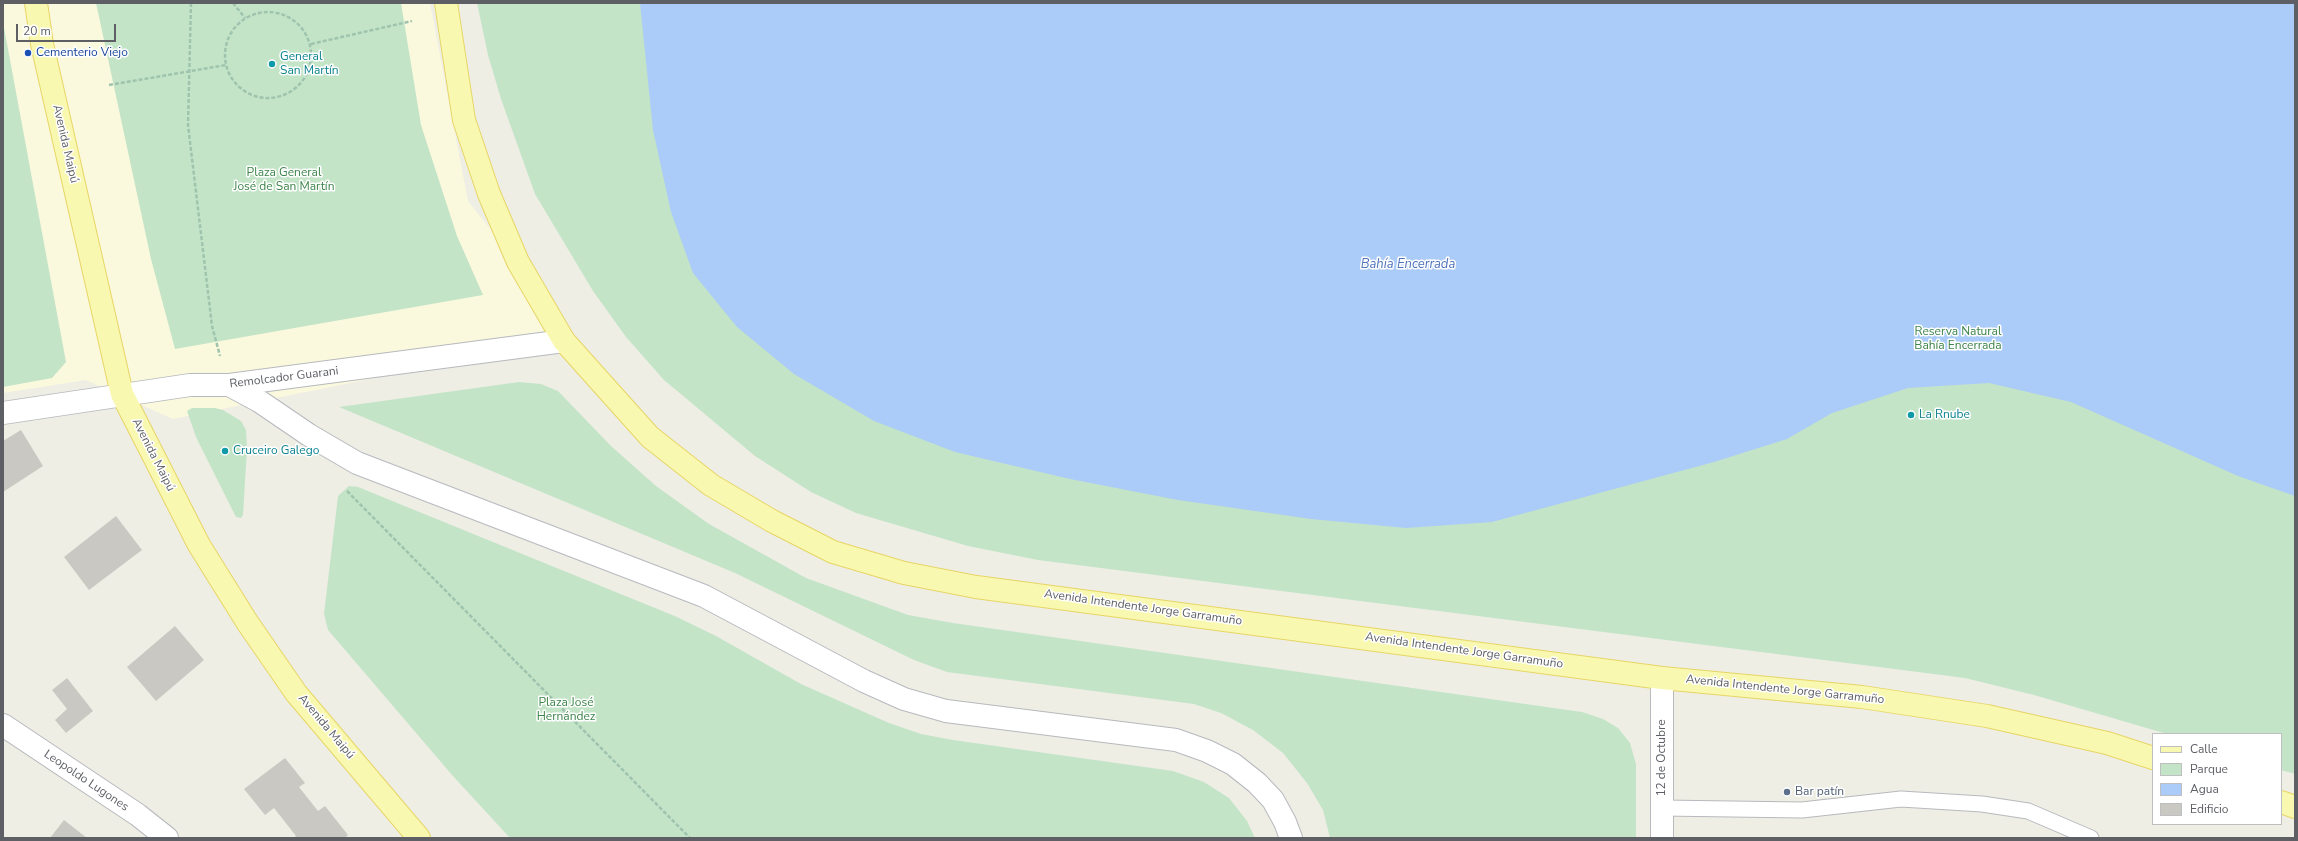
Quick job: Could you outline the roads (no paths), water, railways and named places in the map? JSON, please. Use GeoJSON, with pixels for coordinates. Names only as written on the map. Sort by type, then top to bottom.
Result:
{"type":"FeatureCollection","features":[{"type":"Feature","properties":{"kind":"main road","name":"Avenida Maipú"},"geometry":{"type":"LineString","coordinates":[[36,3],[42,44],[122,394],[199,545],[247,622],[296,693],[419,838]]}},
{"type":"Feature","properties":{"kind":"main road","name":"Avenida Intendente Jorge Garramuño"},"geometry":{"type":"LineString","coordinates":[[446,3],[464,120],[489,194],[518,262],[564,341],[650,437],[711,485],[772,521],[832,552],[904,573],[976,587],[1662,678],[1862,697],[1987,716],[2107,743],[2152,758]]}},
{"type":"Feature","properties":{"kind":"main road"},"geometry":{"type":"LineString","coordinates":[[2282,802],[2295,807]]}},
{"type":"Feature","properties":{"kind":"street","name":"Remolcador Guarani"},"geometry":{"type":"LineString","coordinates":[[3,413],[190,385],[229,385],[564,341]]}},
{"type":"Feature","properties":{"kind":"street"},"geometry":{"type":"LineString","coordinates":[[229,385],[259,401],[309,435],[357,463],[704,596],[864,681],[904,699],[946,711],[1176,740],[1208,751],[1233,764],[1257,782],[1272,800],[1285,822],[1291,838]]}},
{"type":"Feature","properties":{"kind":"street","name":"12 de Octubre"},"geometry":{"type":"LineString","coordinates":[[1662,678],[1662,838]]}},
{"type":"Feature","properties":{"kind":"street","name":"Leopoldo Lugones"},"geometry":{"type":"LineString","coordinates":[[3,725],[138,815],[167,838]]}},
{"type":"Feature","properties":{"kind":"lane"},"geometry":{"type":"LineString","coordinates":[[1662,808],[1802,810],[1902,799],[1982,804],[2028,810],[2091,838]]}},
{"type":"Feature","properties":{"kind":"water","name":"Bahía Encerrada"},"geometry":{"type":"Polygon","coordinates":[[[640,3],[2295,3],[2295,496],[2238,476],[2071,402],[1989,383],[1908,388],[1832,413],[1787,439],[1714,462],[1492,522],[1406,528],[1311,519],[1178,500],[1070,479],[955,452],[874,421],[794,374],[737,327],[693,273],[671,212],[653,130],[640,3]]]}},
{"type":"Feature","properties":{"kind":"place","name":"Cementerio Viejo"},"geometry":{"type":"Point","coordinates":[28,53]}},
{"type":"Feature","properties":{"kind":"place","name":"General San Martín"},"geometry":{"type":"Point","coordinates":[272,64]}},
{"type":"Feature","properties":{"kind":"place","name":"La Rnube"},"geometry":{"type":"Point","coordinates":[1911,415]}},
{"type":"Feature","properties":{"kind":"place","name":"Cruceiro Galego"},"geometry":{"type":"Point","coordinates":[225,451]}},
{"type":"Feature","properties":{"kind":"place","name":"Bar patín"},"geometry":{"type":"Point","coordinates":[1787,792]}},
{"type":"Feature","properties":{"kind":"park label","name":"Plaza General José de San Martín"},"geometry":{"type":"Point","coordinates":[284,180]}},
{"type":"Feature","properties":{"kind":"park label","name":"Reserva Natural Bahía Encerrada"},"geometry":{"type":"Point","coordinates":[1958,339]}},
{"type":"Feature","properties":{"kind":"park label","name":"Plaza José Hernández"},"geometry":{"type":"Point","coordinates":[566,710]}}]}
